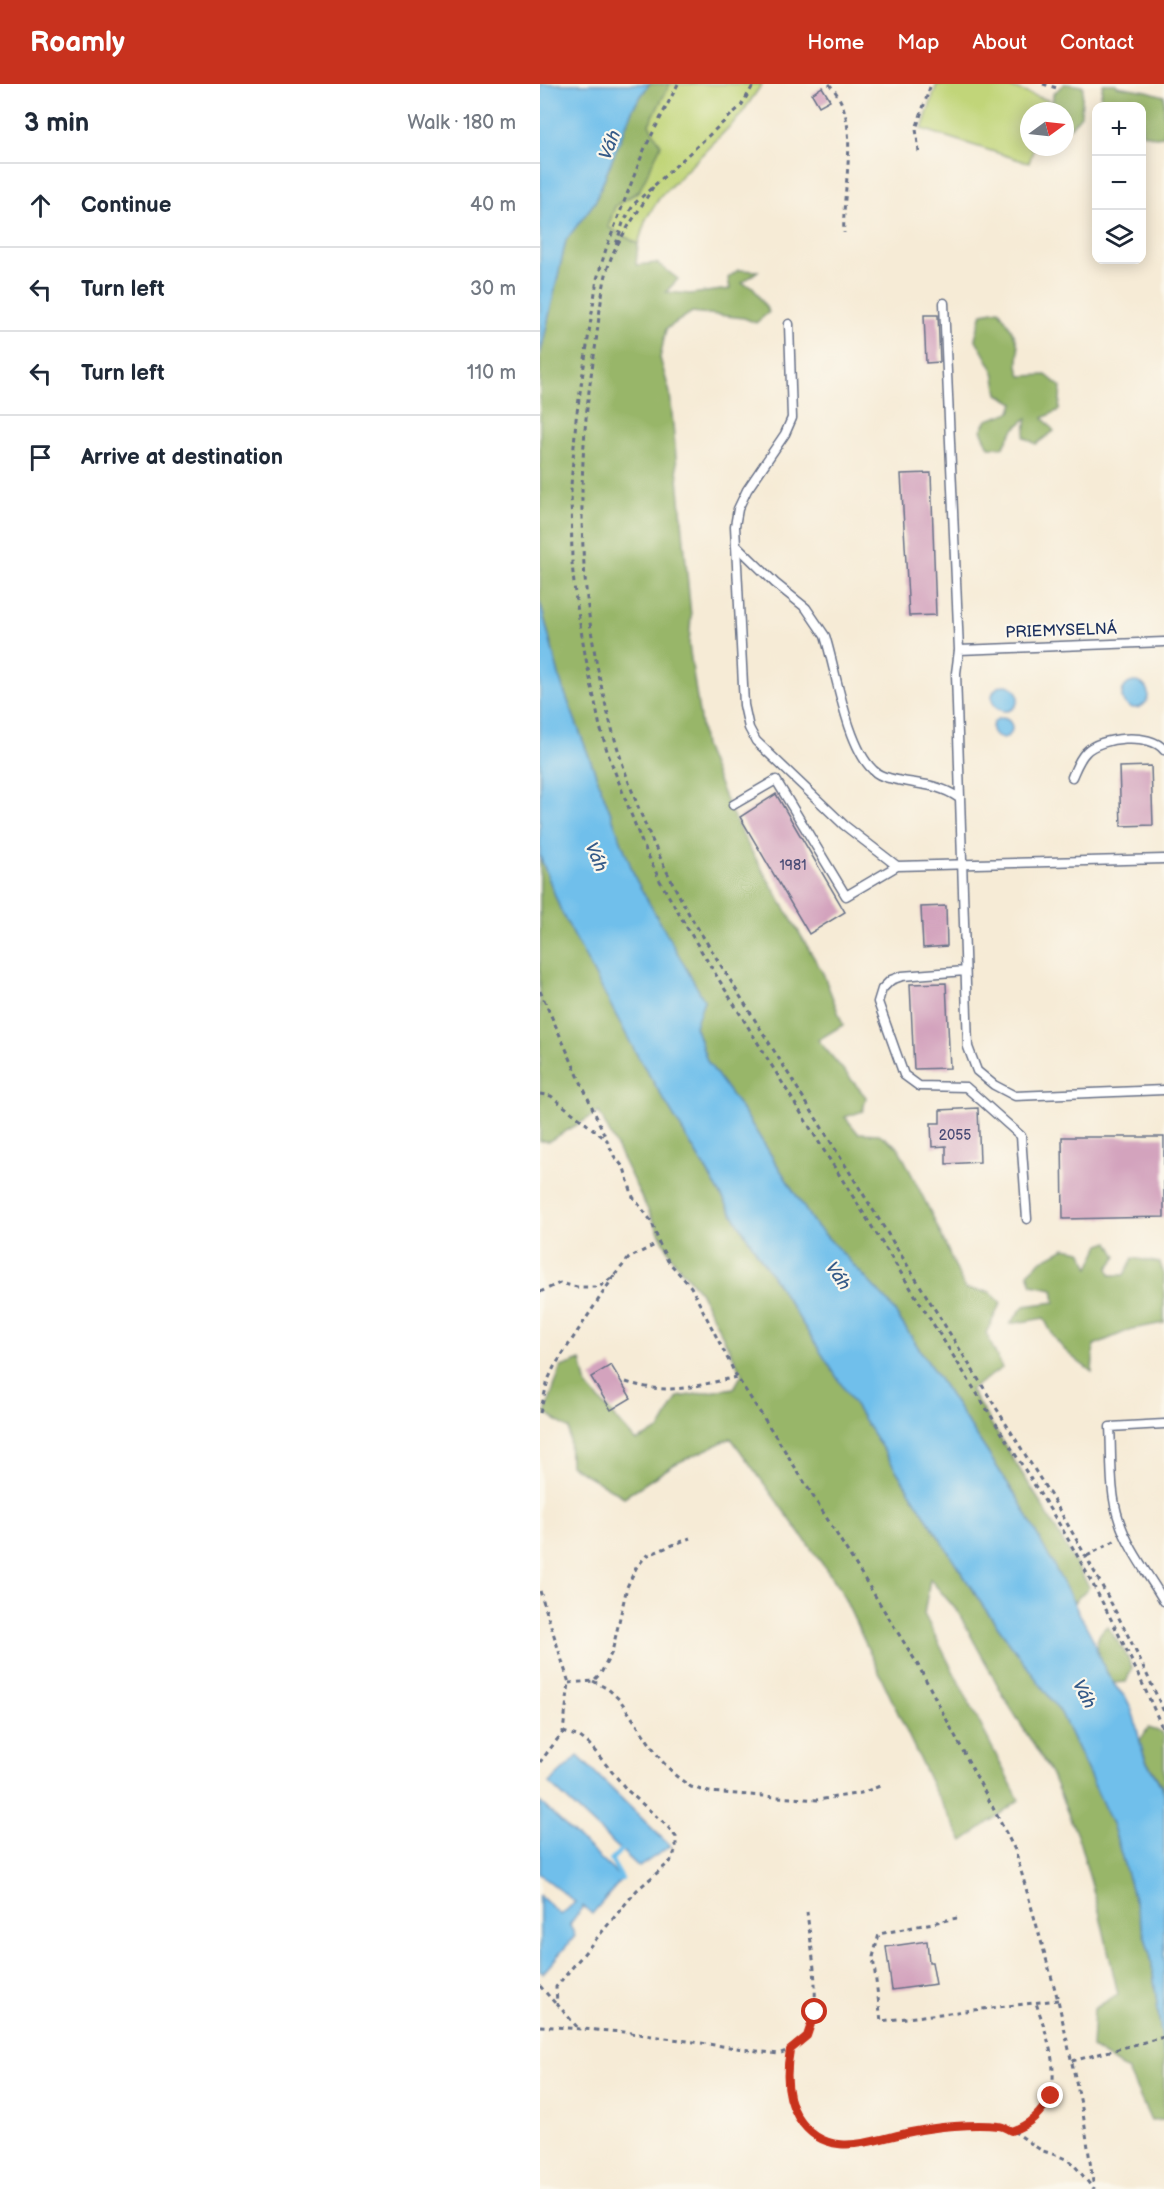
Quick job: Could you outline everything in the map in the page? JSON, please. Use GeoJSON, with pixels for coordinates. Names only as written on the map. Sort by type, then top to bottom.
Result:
{"type":"FeatureCollection","features":[{"type":"Feature","properties":{"kind":"lane"},"geometry":{"type":"LineString","coordinates":[[944,303],[959,651],[956,673],[968,1047],[977,1071],[994,1085],[1014,1096],[1164,1090]]}},
{"type":"Feature","properties":{"kind":"lane"},"geometry":{"type":"LineString","coordinates":[[789,324],[792,418],[785,434],[747,490],[738,509],[735,526],[744,705],[749,728],[756,741],[844,825],[897,866]]}},
{"type":"Feature","properties":{"kind":"lane"},"geometry":{"type":"LineString","coordinates":[[736,545],[775,583],[806,608],[822,631],[830,651],[851,732],[860,753],[874,771],[888,778],[946,789],[959,798]]}},
{"type":"Feature","properties":{"kind":"lane","name":"PRIEMYSELNÁ"},"geometry":{"type":"LineString","coordinates":[[959,651],[1164,642]]}},
{"type":"Feature","properties":{"kind":"lane"},"geometry":{"type":"LineString","coordinates":[[1072,777],[1087,750],[1098,744],[1136,739],[1152,741],[1164,750]]}},
{"type":"Feature","properties":{"kind":"lane"},"geometry":{"type":"LineString","coordinates":[[733,805],[776,780],[846,896],[897,866],[1164,860]]}},
{"type":"Feature","properties":{"kind":"lane"},"geometry":{"type":"LineString","coordinates":[[965,970],[902,976],[891,980],[882,989],[878,1002],[904,1075],[919,1086],[966,1087],[1021,1136],[1027,1220]]}},
{"type":"Feature","properties":{"kind":"lane"},"geometry":{"type":"LineString","coordinates":[[1164,1424],[1110,1427],[1113,1496],[1125,1535],[1164,1601]]}},
{"type":"Feature","properties":{"kind":"path"},"geometry":{"type":"LineString","coordinates":[[678,84],[644,150],[597,279],[574,442],[571,525],[575,594],[589,679],[608,754],[641,840],[660,881],[822,1149],[1075,1551],[1133,1664],[1164,1732]]}},
{"type":"Feature","properties":{"kind":"path"},"geometry":{"type":"LineString","coordinates":[[754,84],[741,106],[634,204],[623,223],[605,285],[587,399],[581,468],[582,539],[590,631],[605,704],[628,781],[649,833],[689,914],[1087,1557],[1128,1635],[1164,1712]]}},
{"type":"Feature","properties":{"kind":"path"},"geometry":{"type":"LineString","coordinates":[[829,84],[837,92],[849,130],[844,233]]}},
{"type":"Feature","properties":{"kind":"path"},"geometry":{"type":"LineString","coordinates":[[919,152],[916,129],[931,84]]}},
{"type":"Feature","properties":{"kind":"path"},"geometry":{"type":"LineString","coordinates":[[1043,84],[1057,88]]}},
{"type":"Feature","properties":{"kind":"path"},"geometry":{"type":"LineString","coordinates":[[614,251],[653,187]]}},
{"type":"Feature","properties":{"kind":"path"},"geometry":{"type":"LineString","coordinates":[[540,991],[614,1156],[624,1168],[633,1197],[652,1222],[668,1261],[692,1287],[736,1377],[780,1443],[918,1665],[1015,1850],[1058,2000],[1083,2113],[1094,2189]]}},
{"type":"Feature","properties":{"kind":"path"},"geometry":{"type":"LineString","coordinates":[[540,1094],[551,1096],[609,1142]]}},
{"type":"Feature","properties":{"kind":"path"},"geometry":{"type":"LineString","coordinates":[[540,1413],[548,1380],[554,1367],[614,1276],[629,1258],[659,1243]]}},
{"type":"Feature","properties":{"kind":"path"},"geometry":{"type":"LineString","coordinates":[[540,1292],[560,1283],[577,1287],[599,1287],[614,1276]]}},
{"type":"Feature","properties":{"kind":"path"},"geometry":{"type":"LineString","coordinates":[[626,1382],[663,1390],[680,1389],[736,1377]]}},
{"type":"Feature","properties":{"kind":"path"},"geometry":{"type":"LineString","coordinates":[[1087,1557],[1125,1535]]}},
{"type":"Feature","properties":{"kind":"path"},"geometry":{"type":"LineString","coordinates":[[593,1681],[601,1673],[612,1652],[627,1587],[636,1568],[646,1556],[690,1538]]}},
{"type":"Feature","properties":{"kind":"path"},"geometry":{"type":"LineString","coordinates":[[540,1591],[569,1683],[563,1732],[540,1762]]}},
{"type":"Feature","properties":{"kind":"path"},"geometry":{"type":"LineString","coordinates":[[569,1683],[593,1681],[608,1689],[620,1700],[661,1760],[676,1776],[691,1787],[709,1792],[818,1800],[861,1793],[880,1786]]}},
{"type":"Feature","properties":{"kind":"path"},"geometry":{"type":"LineString","coordinates":[[556,2004],[556,1987],[637,1890],[671,1861],[676,1849],[676,1837],[668,1827],[627,1790],[589,1744],[580,1737],[563,1732]]}},
{"type":"Feature","properties":{"kind":"path"},"geometry":{"type":"LineString","coordinates":[[540,2026],[624,2032],[778,2054],[790,2050],[807,2036],[815,2012],[807,1912]]}},
{"type":"Feature","properties":{"kind":"path"},"geometry":{"type":"LineString","coordinates":[[957,1918],[879,1934],[873,1957],[881,2021],[1058,2000]]}},
{"type":"Feature","properties":{"kind":"path"},"geometry":{"type":"LineString","coordinates":[[540,1986],[578,2028]]}},
{"type":"Feature","properties":{"kind":"path"},"geometry":{"type":"LineString","coordinates":[[1011,2131],[1023,2127],[1035,2118],[1051,2096],[1054,2078],[1053,2059],[1036,2003]]}},
{"type":"Feature","properties":{"kind":"path"},"geometry":{"type":"LineString","coordinates":[[1072,2061],[1164,2037]]}},
{"type":"Feature","properties":{"kind":"path"},"geometry":{"type":"LineString","coordinates":[[790,2050],[787,2068],[792,2108],[802,2123],[826,2141],[845,2145],[864,2144],[911,2132],[1000,2126],[1044,2151],[1069,2161],[1094,2189]]}},
{"type":"Feature","properties":{"kind":"green space"},"geometry":{"type":"Polygon","coordinates":[[[649,84],[670,84],[649,124],[661,145],[639,191],[615,206],[608,227],[638,244],[636,265],[657,263],[678,279],[666,292],[690,294],[730,289],[728,278],[738,270],[758,271],[742,283],[753,287],[769,312],[756,323],[744,318],[692,312],[666,329],[660,358],[670,393],[691,616],[689,645],[704,746],[729,808],[750,849],[823,973],[843,1025],[818,1040],[866,1097],[863,1111],[845,1117],[858,1133],[879,1134],[898,1147],[934,1219],[965,1289],[990,1292],[1001,1303],[986,1333],[1002,1368],[970,1390],[1040,1502],[1089,1587],[1073,1603],[1018,1499],[889,1303],[813,1222],[747,1117],[707,1061],[695,1026],[704,1000],[636,880],[561,683],[540,601],[540,356],[566,240],[595,202],[633,108],[649,84]]]}},
{"type":"Feature","properties":{"kind":"green space"},"geometry":{"type":"Polygon","coordinates":[[[670,84],[762,84],[740,116],[660,197],[646,219],[638,244],[608,227],[615,206],[640,191],[649,124],[670,84]]]}},
{"type":"Feature","properties":{"kind":"green space"},"geometry":{"type":"Polygon","coordinates":[[[937,84],[1001,84],[1050,101],[1020,102],[1020,156],[1031,156],[1029,163],[922,129],[937,84]]]}},
{"type":"Feature","properties":{"kind":"green space"},"geometry":{"type":"Polygon","coordinates":[[[1064,84],[1083,86],[1081,115],[1074,123],[1074,102],[1053,102],[1053,94],[1064,84]]]}},
{"type":"Feature","properties":{"kind":"green space"},"geometry":{"type":"Polygon","coordinates":[[[1103,84],[1116,84],[1164,96],[1164,136],[1155,137],[1146,134],[1146,102],[1100,101],[1103,84]]]}},
{"type":"Feature","properties":{"kind":"green space"},"geometry":{"type":"Polygon","coordinates":[[[999,310],[1017,341],[1018,368],[1021,376],[1046,375],[1061,387],[1059,410],[1043,418],[1054,431],[1036,444],[1024,437],[1027,418],[1014,429],[1003,447],[989,447],[981,430],[987,420],[1011,412],[1014,403],[998,394],[994,372],[975,338],[982,313],[999,310]]]}},
{"type":"Feature","properties":{"kind":"green space"},"geometry":{"type":"Polygon","coordinates":[[[540,856],[561,911],[636,1053],[730,1210],[983,1606],[1061,1713],[1113,1826],[1151,1958],[1164,2056],[1164,2120],[1151,2121],[1128,2071],[1092,2048],[1094,2009],[1118,1994],[1100,1915],[1079,1840],[1051,1773],[1007,1702],[958,1612],[930,1579],[924,1614],[1019,1800],[963,1841],[934,1790],[839,1587],[731,1438],[675,1464],[624,1497],[570,1465],[569,1429],[545,1413],[561,1367],[581,1360],[587,1386],[636,1441],[659,1430],[678,1397],[734,1388],[742,1374],[700,1292],[673,1260],[599,1112],[549,1141],[540,1141],[540,856]]]}},
{"type":"Feature","properties":{"kind":"green space"},"geometry":{"type":"Polygon","coordinates":[[[1109,1242],[1117,1257],[1108,1268],[1110,1275],[1124,1275],[1133,1258],[1160,1263],[1164,1275],[1164,1323],[1132,1329],[1094,1345],[1092,1372],[1064,1349],[1044,1318],[1010,1324],[1024,1306],[1055,1302],[1053,1289],[1032,1285],[1028,1273],[1042,1260],[1065,1248],[1081,1251],[1089,1268],[1100,1245],[1109,1242]]]}},
{"type":"Feature","properties":{"kind":"green space"},"geometry":{"type":"Polygon","coordinates":[[[1107,1626],[1125,1652],[1132,1668],[1126,1682],[1113,1683],[1098,1654],[1098,1640],[1107,1626]]]}},
{"type":"Feature","properties":{"kind":"green space"},"geometry":{"type":"Polygon","coordinates":[[[1148,1728],[1162,1732],[1164,1738],[1164,1794],[1139,1742],[1148,1728]]]}},
{"type":"Feature","properties":{"kind":"water","name":"Váh"},"geometry":{"type":"Polygon","coordinates":[[[540,84],[649,84],[633,108],[595,202],[566,240],[540,356],[540,84]]]}},
{"type":"Feature","properties":{"kind":"water","name":"Váh"},"geometry":{"type":"Polygon","coordinates":[[[540,602],[561,683],[636,880],[704,1000],[695,1026],[707,1061],[747,1117],[813,1222],[889,1303],[1018,1499],[1092,1637],[1107,1673],[1130,1706],[1146,1761],[1164,1794],[1164,2056],[1151,1958],[1113,1826],[1061,1713],[983,1606],[730,1210],[636,1053],[561,911],[540,856],[540,602]]]}},
{"type":"Feature","properties":{"kind":"water"},"geometry":{"type":"Polygon","coordinates":[[[1135,682],[1144,686],[1148,695],[1144,704],[1135,708],[1126,704],[1122,695],[1126,686],[1135,682]]]}},
{"type":"Feature","properties":{"kind":"water"},"geometry":{"type":"Polygon","coordinates":[[[1005,685],[1014,689],[1018,698],[1014,707],[1005,711],[996,707],[992,698],[996,689],[1005,685]]]}},
{"type":"Feature","properties":{"kind":"water"},"geometry":{"type":"Polygon","coordinates":[[[1002,718],[1009,721],[1012,728],[1009,735],[1002,738],[995,735],[992,728],[995,721],[1002,718]]]}},
{"type":"Feature","properties":{"kind":"water"},"geometry":{"type":"Polygon","coordinates":[[[578,1756],[670,1846],[639,1867],[549,1783],[578,1756]]]}},
{"type":"Feature","properties":{"kind":"water"},"geometry":{"type":"Polygon","coordinates":[[[540,1802],[622,1879],[592,1914],[583,1906],[570,1924],[575,1936],[543,1973],[540,1971],[540,1896],[561,1915],[575,1902],[540,1874],[540,1802]]]}},
{"type":"Feature","properties":{"kind":"building"},"geometry":{"type":"Polygon","coordinates":[[[822,87],[830,100],[819,106],[812,94],[822,87]]]}},
{"type":"Feature","properties":{"kind":"building"},"geometry":{"type":"Polygon","coordinates":[[[924,315],[938,315],[940,362],[926,363],[924,315]]]}},
{"type":"Feature","properties":{"kind":"building"},"geometry":{"type":"Polygon","coordinates":[[[931,473],[936,615],[909,616],[901,474],[931,473]]]}},
{"type":"Feature","properties":{"kind":"building"},"geometry":{"type":"Polygon","coordinates":[[[1151,766],[1153,825],[1121,826],[1119,767],[1151,766]]]}},
{"type":"Feature","properties":{"kind":"building"},"geometry":{"type":"Polygon","coordinates":[[[776,794],[845,912],[809,934],[740,817],[776,794]]]}},
{"type":"Feature","properties":{"kind":"building"},"geometry":{"type":"Polygon","coordinates":[[[946,906],[947,946],[923,948],[921,907],[946,906]]]}},
{"type":"Feature","properties":{"kind":"building"},"geometry":{"type":"Polygon","coordinates":[[[946,983],[950,1068],[914,1069],[910,984],[946,983]]]}},
{"type":"Feature","properties":{"kind":"building"},"geometry":{"type":"Polygon","coordinates":[[[978,1108],[980,1162],[946,1164],[946,1146],[932,1147],[931,1123],[940,1123],[940,1110],[978,1108]]]}},
{"type":"Feature","properties":{"kind":"building"},"geometry":{"type":"Polygon","coordinates":[[[1062,1137],[1164,1137],[1164,1217],[1063,1219],[1062,1137]]]}},
{"type":"Feature","properties":{"kind":"building"},"geometry":{"type":"Polygon","coordinates":[[[611,1365],[631,1398],[611,1410],[591,1377],[611,1365]]]}},
{"type":"Feature","properties":{"kind":"building"},"geometry":{"type":"Polygon","coordinates":[[[927,1941],[929,1962],[932,1962],[936,1984],[892,1990],[886,1947],[927,1941]]]}},
{"type":"Feature","properties":{"kind":"waterway"},"geometry":{"type":"LineString","coordinates":[[621,1850],[611,1860],[622,1879]]}},
{"type":"Feature","properties":{"kind":"route"},"geometry":{"type":"LineString","coordinates":[[815,2012],[807,2036],[790,2050],[787,2068],[788,2087],[792,2108],[802,2123],[826,2141],[845,2145],[864,2144],[911,2132],[959,2127],[1000,2126],[1011,2131],[1023,2127],[1035,2118],[1051,2096]]}}]}
